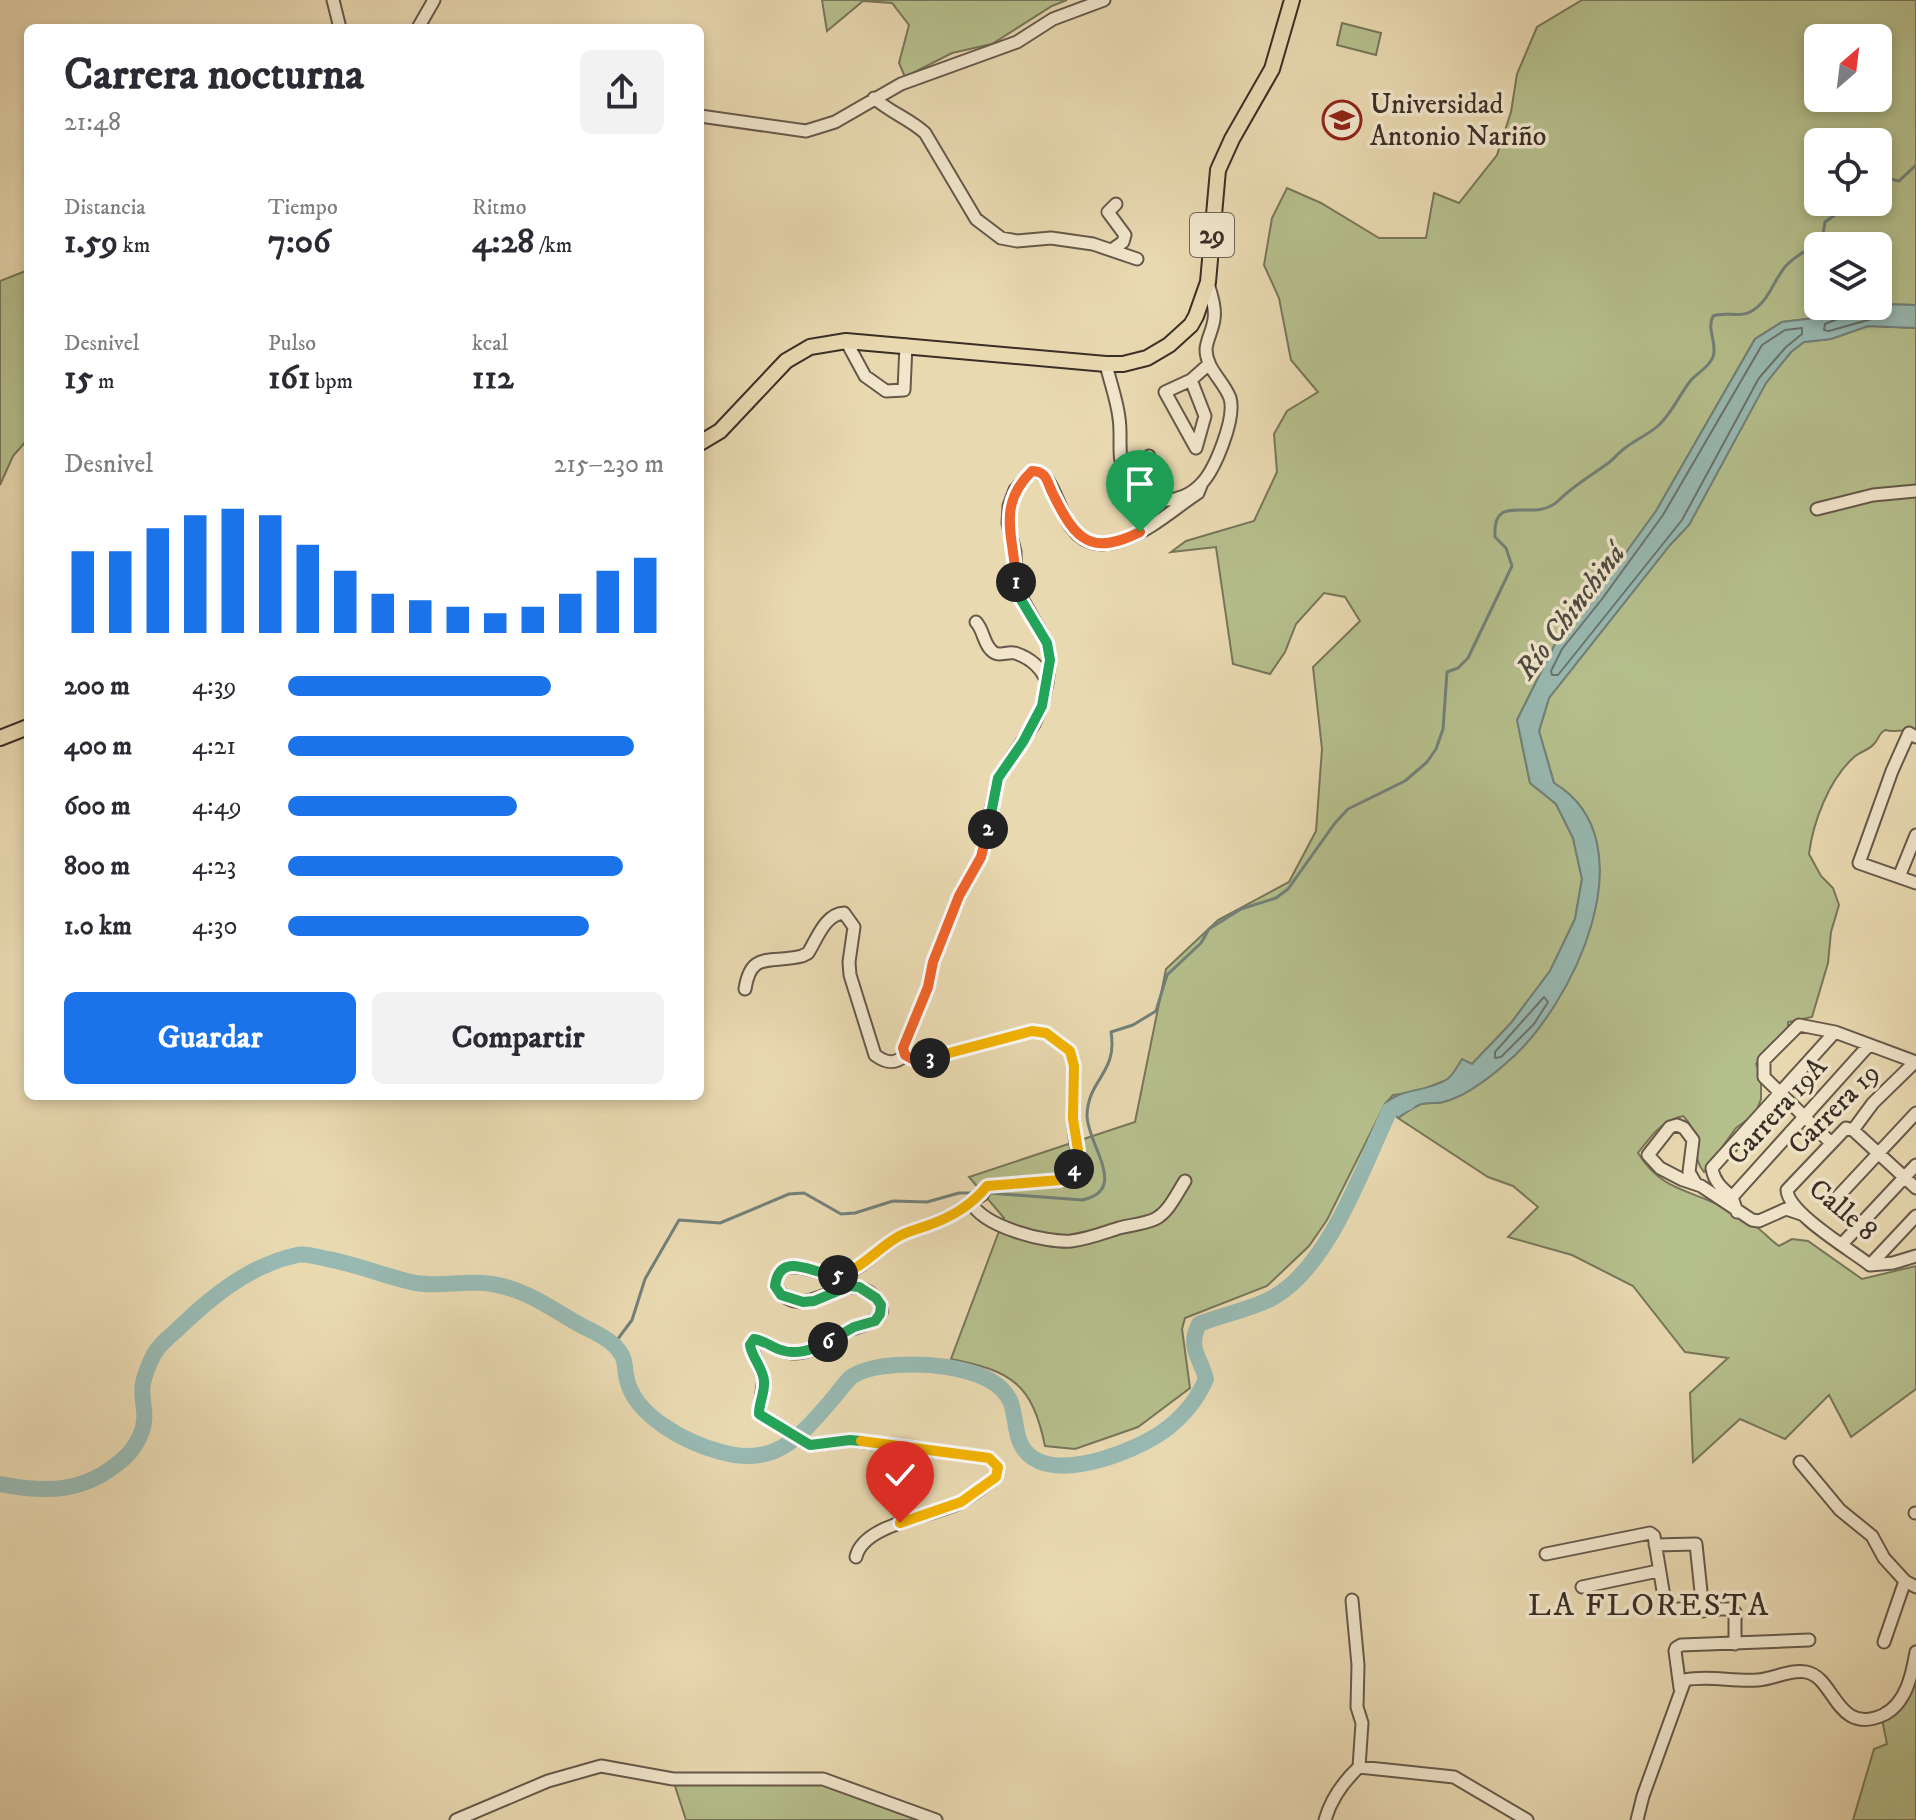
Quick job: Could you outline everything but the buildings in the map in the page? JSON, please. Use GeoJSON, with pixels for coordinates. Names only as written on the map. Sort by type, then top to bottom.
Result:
{"type":"FeatureCollection","features":[{"type":"Feature","properties":{"kind":"main road","name":"29"},"geometry":{"type":"LineString","coordinates":[[704,441],[720,431],[786,361],[810,347],[846,341],[1106,364],[1134,362],[1169,345],[1191,325],[1201,306],[1208,282],[1218,170],[1272,69],[1292,0]]}},
{"type":"Feature","properties":{"kind":"main road"},"geometry":{"type":"LineString","coordinates":[[0,738],[24,729]]}},
{"type":"Feature","properties":{"kind":"street"},"geometry":{"type":"LineString","coordinates":[[333,0],[339,24]]}},
{"type":"Feature","properties":{"kind":"street"},"geometry":{"type":"LineString","coordinates":[[420,24],[434,0]]}},
{"type":"Feature","properties":{"kind":"street"},"geometry":{"type":"LineString","coordinates":[[704,117],[806,131],[835,122],[901,84],[1017,42],[1053,19],[1104,0]]}},
{"type":"Feature","properties":{"kind":"street"},"geometry":{"type":"LineString","coordinates":[[874,98],[890,112],[917,125],[925,133],[965,204],[985,227],[1001,238],[1017,241],[1051,238],[1113,249],[1137,259]]}},
{"type":"Feature","properties":{"kind":"street"},"geometry":{"type":"LineString","coordinates":[[1113,249],[1123,242],[1125,235],[1108,212],[1116,204]]}},
{"type":"Feature","properties":{"kind":"street"},"geometry":{"type":"LineString","coordinates":[[905,1055],[903,1048],[928,987],[933,962],[959,896],[981,857],[998,778],[1034,724],[1047,683],[1050,660],[1047,643],[1016,588],[1015,552],[1008,523],[1009,506],[1025,478],[1032,471],[1039,471],[1045,475],[1077,534],[1089,543],[1102,545],[1140,532],[1198,493],[1225,438],[1231,410],[1230,399],[1209,364],[1206,348],[1215,315],[1208,282]]}},
{"type":"Feature","properties":{"kind":"street"},"geometry":{"type":"LineString","coordinates":[[846,341],[865,376],[891,392],[904,390],[906,345]]}},
{"type":"Feature","properties":{"kind":"street"},"geometry":{"type":"LineString","coordinates":[[1106,364],[1119,419],[1121,461],[1129,482],[1146,496],[1164,500],[1182,497],[1202,483]]}},
{"type":"Feature","properties":{"kind":"street"},"geometry":{"type":"LineString","coordinates":[[1191,380],[1205,416],[1196,448],[1165,392],[1191,380],[1209,364]]}},
{"type":"Feature","properties":{"kind":"street"},"geometry":{"type":"LineString","coordinates":[[1129,482],[1149,456]]}},
{"type":"Feature","properties":{"kind":"street"},"geometry":{"type":"LineString","coordinates":[[1817,509],[1873,495],[1916,491]]}},
{"type":"Feature","properties":{"kind":"street"},"geometry":{"type":"LineString","coordinates":[[976,622],[983,629],[989,649],[995,653],[1015,653],[1030,661],[1042,670],[1047,683]]}},
{"type":"Feature","properties":{"kind":"street"},"geometry":{"type":"LineString","coordinates":[[1913,735],[1892,771],[1859,863],[1916,883]]}},
{"type":"Feature","properties":{"kind":"street"},"geometry":{"type":"LineString","coordinates":[[1899,877],[1916,835]]}},
{"type":"Feature","properties":{"kind":"street"},"geometry":{"type":"LineString","coordinates":[[745,989],[748,970],[754,964],[808,953],[830,919],[844,913],[854,927],[850,975],[875,1055],[891,1063],[905,1055]]}},
{"type":"Feature","properties":{"kind":"street"},"geometry":{"type":"LineString","coordinates":[[1831,1143],[1764,1077],[1764,1060],[1799,1025],[1835,1032],[1916,1062]]}},
{"type":"Feature","properties":{"kind":"street"},"geometry":{"type":"LineString","coordinates":[[856,1557],[858,1547],[865,1539],[886,1528],[961,1502],[996,1477],[998,1467],[989,1458],[914,1447],[850,1440],[810,1445],[759,1414],[764,1379],[760,1364],[751,1352],[750,1345],[754,1339],[785,1352],[796,1353],[816,1348],[854,1327],[866,1325],[880,1314],[881,1305],[876,1298],[859,1287],[842,1288],[814,1301],[792,1300],[781,1295],[775,1286],[780,1271],[795,1265],[829,1276],[850,1272],[893,1240],[948,1217],[982,1195],[988,1186],[1060,1180],[1074,1170],[1078,1161],[1073,1119],[1074,1066],[1070,1051],[1046,1033],[1032,1031],[921,1060],[905,1055]]}},
{"type":"Feature","properties":{"kind":"street"},"geometry":{"type":"LineString","coordinates":[[1732,1197],[1720,1186],[1712,1168],[1835,1032]]}},
{"type":"Feature","properties":{"kind":"street","name":"Carrera 19A"},"geometry":{"type":"LineString","coordinates":[[1737,1212],[1732,1197],[1869,1045]]}},
{"type":"Feature","properties":{"kind":"street","name":"Carrera 19"},"geometry":{"type":"LineString","coordinates":[[1787,1190],[1846,1128],[1853,1130],[1873,1103],[1916,1062]]}},
{"type":"Feature","properties":{"kind":"street"},"geometry":{"type":"LineString","coordinates":[[1831,1204],[1916,1113]]}},
{"type":"Feature","properties":{"kind":"street"},"geometry":{"type":"LineString","coordinates":[[1696,1184],[1689,1172],[1693,1140],[1684,1128],[1677,1125],[1670,1127],[1648,1155],[1660,1168],[1696,1184],[1737,1212],[1759,1221],[1786,1209],[1801,1214]]}},
{"type":"Feature","properties":{"kind":"street"},"geometry":{"type":"LineString","coordinates":[[1853,1130],[1916,1188]]}},
{"type":"Feature","properties":{"kind":"street"},"geometry":{"type":"LineString","coordinates":[[1842,1244],[1916,1165]]}},
{"type":"Feature","properties":{"kind":"street"},"geometry":{"type":"LineString","coordinates":[[971,1202],[982,1215],[1015,1231],[1068,1241],[1092,1238],[1153,1220],[1163,1213],[1185,1181]]}},
{"type":"Feature","properties":{"kind":"street","name":"Calle 8"},"geometry":{"type":"LineString","coordinates":[[1787,1190],[1787,1198],[1801,1214],[1870,1265]]}},
{"type":"Feature","properties":{"kind":"street"},"geometry":{"type":"LineString","coordinates":[[1870,1265],[1916,1216]]}},
{"type":"Feature","properties":{"kind":"street"},"geometry":{"type":"LineString","coordinates":[[1870,1265],[1893,1263],[1916,1256]]}},
{"type":"Feature","properties":{"kind":"street"},"geometry":{"type":"LineString","coordinates":[[1800,1462],[1840,1510],[1872,1536],[1884,1558],[1910,1584],[1884,1642]]}},
{"type":"Feature","properties":{"kind":"street"},"geometry":{"type":"LineString","coordinates":[[1546,1554],[1646,1532],[1654,1536],[1666,1609],[1703,1611],[1728,1608],[1735,1612],[1735,1644]]}},
{"type":"Feature","properties":{"kind":"street"},"geometry":{"type":"LineString","coordinates":[[1655,1545],[1696,1544],[1703,1611]]}},
{"type":"Feature","properties":{"kind":"street"},"geometry":{"type":"LineString","coordinates":[[1582,1587],[1658,1571]]}},
{"type":"Feature","properties":{"kind":"street"},"geometry":{"type":"LineString","coordinates":[[1325,1820],[1345,1780],[1359,1767],[1362,1723],[1357,1707],[1358,1665],[1352,1600]]}},
{"type":"Feature","properties":{"kind":"street"},"geometry":{"type":"LineString","coordinates":[[1680,1689],[1676,1648],[1809,1640]]}},
{"type":"Feature","properties":{"kind":"street"},"geometry":{"type":"LineString","coordinates":[[1637,1820],[1685,1680],[1698,1677],[1757,1680],[1808,1672],[1817,1677],[1847,1713],[1862,1720],[1893,1710],[1909,1682],[1916,1652]]}},
{"type":"Feature","properties":{"kind":"street"},"geometry":{"type":"LineString","coordinates":[[456,1820],[548,1781],[601,1766],[673,1779],[823,1779],[936,1820]]}},
{"type":"Feature","properties":{"kind":"street"},"geometry":{"type":"LineString","coordinates":[[1359,1767],[1454,1777],[1527,1820]]}},
{"type":"Feature","properties":{"kind":"green space"},"geometry":{"type":"Polygon","coordinates":[[[822,0],[1067,0],[1052,6],[992,44],[952,53],[905,77],[899,63],[909,25],[892,3],[863,1],[827,31],[822,0]]]}},
{"type":"Feature","properties":{"kind":"green space"},"geometry":{"type":"Polygon","coordinates":[[[1582,0],[1916,0],[1916,305],[1892,304],[1892,232],[1804,232],[1804,319],[1782,322],[1755,339],[1656,511],[1596,594],[1555,644],[1517,720],[1530,783],[1556,804],[1573,838],[1582,879],[1575,919],[1550,971],[1511,1023],[1472,1064],[1449,1079],[1416,1092],[1393,1095],[1385,1104],[1327,1220],[1309,1246],[1267,1286],[1185,1318],[1182,1329],[1190,1388],[1138,1427],[1075,1449],[1045,1446],[1033,1408],[1016,1383],[989,1369],[951,1359],[1004,1218],[969,1177],[1135,1122],[1166,969],[1218,920],[1289,882],[1316,831],[1322,749],[1313,667],[1360,621],[1345,597],[1324,593],[1296,624],[1285,652],[1270,674],[1233,664],[1216,547],[1171,552],[1186,541],[1254,521],[1277,472],[1274,434],[1287,411],[1318,392],[1291,360],[1279,298],[1264,265],[1272,218],[1287,188],[1321,203],[1379,238],[1426,238],[1434,193],[1459,203],[1497,155],[1511,112],[1517,74],[1537,27],[1582,0]]]}},
{"type":"Feature","properties":{"kind":"green space"},"geometry":{"type":"Polygon","coordinates":[[[1342,23],[1381,33],[1376,55],[1337,45],[1342,23]]]}},
{"type":"Feature","properties":{"kind":"green space"},"geometry":{"type":"Polygon","coordinates":[[[24,272],[24,444],[13,456],[0,485],[0,281],[24,272]]]}},
{"type":"Feature","properties":{"kind":"green space"},"geometry":{"type":"Polygon","coordinates":[[[1868,326],[1916,328],[1916,731],[1885,730],[1872,746],[1844,767],[1824,802],[1809,854],[1821,876],[1833,888],[1839,905],[1831,932],[1828,963],[1812,1017],[1788,1022],[1788,1027],[1756,1064],[1761,1074],[1761,1099],[1755,1114],[1736,1128],[1704,1172],[1697,1159],[1692,1130],[1683,1116],[1663,1125],[1638,1153],[1647,1166],[1667,1183],[1742,1218],[1779,1246],[1792,1239],[1808,1241],[1862,1279],[1916,1266],[1916,1389],[1851,1437],[1829,1395],[1785,1439],[1740,1419],[1693,1462],[1690,1393],[1728,1358],[1685,1352],[1633,1286],[1572,1255],[1508,1237],[1538,1207],[1513,1186],[1488,1177],[1398,1118],[1419,1105],[1459,1096],[1484,1081],[1530,1039],[1575,967],[1591,925],[1599,883],[1597,844],[1583,810],[1554,783],[1539,731],[1549,698],[1689,525],[1766,382],[1791,352],[1804,342],[1831,339],[1868,326]]]}},
{"type":"Feature","properties":{"kind":"green space"},"geometry":{"type":"Polygon","coordinates":[[[1916,1668],[1916,1820],[1853,1820],[1874,1749],[1887,1744],[1882,1719],[1916,1668]]]}},
{"type":"Feature","properties":{"kind":"green space"},"geometry":{"type":"Polygon","coordinates":[[[823,1782],[927,1820],[686,1820],[674,1783],[823,1782]]]}},
{"type":"Feature","properties":{"kind":"water"},"geometry":{"type":"Polygon","coordinates":[[[1892,304],[1916,305],[1916,328],[1868,326],[1831,339],[1804,342],[1791,352],[1766,383],[1689,525],[1549,698],[1539,731],[1554,783],[1583,810],[1597,844],[1599,883],[1591,925],[1576,966],[1555,1005],[1530,1039],[1505,1064],[1459,1096],[1419,1105],[1398,1118],[1385,1104],[1398,1095],[1446,1080],[1462,1059],[1472,1064],[1511,1023],[1550,971],[1575,919],[1582,879],[1573,838],[1556,804],[1530,783],[1517,720],[1555,644],[1596,594],[1656,511],[1755,339],[1782,322],[1892,320],[1892,304]]]}},
{"type":"Feature","properties":{"kind":"waterway"},"geometry":{"type":"LineString","coordinates":[[1892,179],[1899,181],[1916,165]]}},
{"type":"Feature","properties":{"kind":"waterway"},"geometry":{"type":"LineString","coordinates":[[989,1193],[1082,1200],[1096,1195],[1103,1187],[1105,1177],[1087,1115],[1092,1093],[1110,1057],[1111,1032],[1133,1025],[1156,1011],[1167,975],[1201,943],[1209,929],[1241,909],[1276,898],[1288,889],[1348,809],[1405,781],[1427,762],[1436,749],[1443,729],[1447,672],[1458,668],[1468,658],[1512,566],[1506,548],[1495,537],[1500,515],[1507,511],[1548,507],[1656,428],[1692,379],[1711,361],[1714,352],[1713,316],[1746,314],[1756,308],[1789,263],[1822,241],[1825,222],[1834,216]]}},
{"type":"Feature","properties":{"kind":"waterway","name":"Río Chinchiná"},"geometry":{"type":"LineString","coordinates":[[0,1484],[34,1489],[64,1488],[94,1479],[108,1471],[126,1456],[140,1437],[144,1416],[143,1383],[159,1346],[234,1283],[264,1266],[300,1255],[338,1261],[416,1283],[492,1284],[528,1295],[615,1346],[623,1359],[632,1393],[652,1417],[679,1435],[721,1452],[740,1456],[770,1453],[807,1428],[850,1378],[883,1366],[911,1365],[956,1369],[975,1374],[1001,1388],[1011,1403],[1019,1440],[1033,1458],[1064,1466],[1103,1459],[1157,1436],[1186,1411],[1206,1379],[1194,1346],[1199,1324],[1247,1309],[1274,1297],[1294,1282],[1328,1239],[1390,1110],[1408,1102]]}},
{"type":"Feature","properties":{"kind":"waterway"},"geometry":{"type":"LineString","coordinates":[[614,1344],[632,1320],[645,1279],[679,1220],[720,1223],[789,1194],[804,1193],[841,1214],[855,1213],[893,1201],[927,1202],[959,1193],[977,1193]]}},
{"type":"Feature","properties":{"kind":"place","name":"Universidad Antonio Nariño"},"geometry":{"type":"Point","coordinates":[1342,120]}},
{"type":"Feature","properties":{"kind":"district","name":"LA FLORESTA"},"geometry":{"type":"Point","coordinates":[1649,1606]}},
{"type":"Feature","properties":{"kind":"route"},"geometry":{"type":"LineString","coordinates":[[900,1523],[922,1518],[961,1502],[996,1477],[999,1472],[995,1462],[989,1458],[850,1440],[810,1445],[759,1414],[764,1379],[750,1345],[754,1339],[785,1352],[796,1353],[816,1348],[854,1327],[875,1321],[880,1314],[881,1305],[876,1298],[859,1287],[842,1288],[814,1301],[792,1300],[781,1295],[775,1286],[776,1278],[786,1266],[795,1265],[829,1276],[850,1272],[906,1232],[959,1211],[993,1183],[1049,1182],[1060,1180],[1074,1170],[1078,1150],[1073,1119],[1074,1066],[1070,1051],[1060,1041],[1046,1033],[1032,1031],[921,1060],[905,1055],[903,1048],[959,896],[981,857],[998,778],[1034,724],[1047,683],[1050,660],[1047,643],[1016,588],[1015,552],[1008,523],[1009,506],[1015,490],[1032,471],[1045,475],[1077,534],[1089,543],[1102,545],[1140,532]]}}]}
